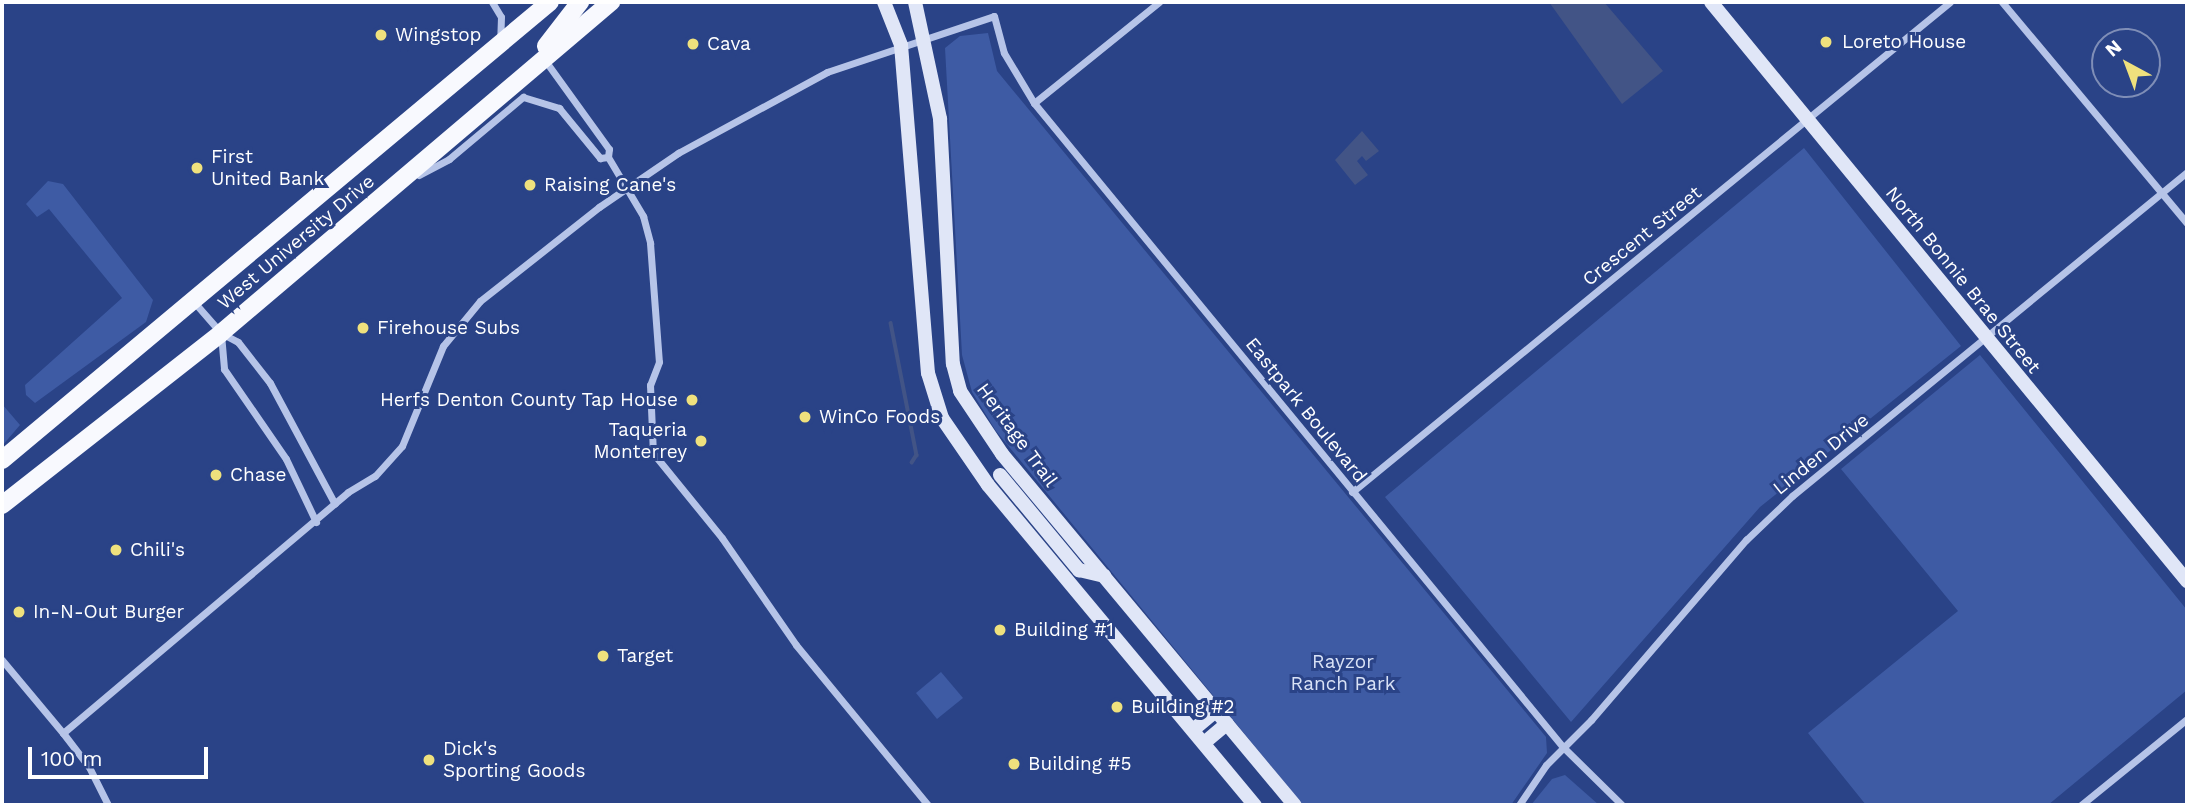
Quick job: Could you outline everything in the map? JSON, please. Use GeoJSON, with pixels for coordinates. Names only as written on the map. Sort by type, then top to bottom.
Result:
{"type":"FeatureCollection","features":[{"type":"Feature","properties":{"kind":"main road","name":"West University Drive"},"geometry":{"type":"LineString","coordinates":[[2,460],[550,2]]}},
{"type":"Feature","properties":{"kind":"main road"},"geometry":{"type":"LineString","coordinates":[[523,77],[580,2]]}},
{"type":"Feature","properties":{"kind":"main road","name":"West University Drive"},"geometry":{"type":"LineString","coordinates":[[2,507],[221,333],[611,2]]}},
{"type":"Feature","properties":{"kind":"street"},"geometry":{"type":"LineString","coordinates":[[492,2],[501,17],[499,44]]}},
{"type":"Feature","properties":{"kind":"street"},"geometry":{"type":"LineString","coordinates":[[884,2],[901,45],[928,373],[942,418],[988,485],[1255,805]]}},
{"type":"Feature","properties":{"kind":"street","name":"Heritage Trail"},"geometry":{"type":"LineString","coordinates":[[915,2],[925,38],[940,119],[953,364],[960,391],[1002,454],[1294,805]]}},
{"type":"Feature","properties":{"kind":"street"},"geometry":{"type":"LineString","coordinates":[[1034,103],[1159,2]]}},
{"type":"Feature","properties":{"kind":"street","name":"North Bonnie Brae Street"},"geometry":{"type":"LineString","coordinates":[[1711,2],[2187,581]]}},
{"type":"Feature","properties":{"kind":"street","name":"Crescent Street"},"geometry":{"type":"LineString","coordinates":[[1352,492],[1950,2]]}},
{"type":"Feature","properties":{"kind":"street"},"geometry":{"type":"LineString","coordinates":[[2002,2],[2187,223]]}},
{"type":"Feature","properties":{"kind":"street","name":"Eastpark Boulevard"},"geometry":{"type":"LineString","coordinates":[[925,38],[994,16],[1004,53],[1034,103],[1563,747],[1622,805]]}},
{"type":"Feature","properties":{"kind":"street"},"geometry":{"type":"LineString","coordinates":[[64,733],[335,504],[375,477],[402,446],[443,346],[480,301],[627,186],[827,72],[925,38]]}},
{"type":"Feature","properties":{"kind":"street"},"geometry":{"type":"LineString","coordinates":[[544,59],[609,149],[608,158],[627,186],[650,243],[659,362],[650,385],[653,453],[722,538],[796,645],[928,805]]}},
{"type":"Feature","properties":{"kind":"street"},"geometry":{"type":"LineString","coordinates":[[390,189],[449,159],[523,97],[559,108],[600,158],[608,158]]}},
{"type":"Feature","properties":{"kind":"street","name":"Linden Drive"},"geometry":{"type":"LineString","coordinates":[[1518,805],[1563,747],[1746,540],[1792,496],[1987,340],[2187,172]]}},
{"type":"Feature","properties":{"kind":"street"},"geometry":{"type":"LineString","coordinates":[[194,302],[221,333],[238,342],[271,383],[335,504]]}},
{"type":"Feature","properties":{"kind":"street"},"geometry":{"type":"LineString","coordinates":[[221,333],[224,369],[286,459],[316,522]]}},
{"type":"Feature","properties":{"kind":"street"},"geometry":{"type":"LineString","coordinates":[[1000,475],[1079,570],[1104,576]]}},
{"type":"Feature","properties":{"kind":"street"},"geometry":{"type":"LineString","coordinates":[[2,660],[89,767],[108,805]]}},
{"type":"Feature","properties":{"kind":"street"},"geometry":{"type":"LineString","coordinates":[[1193,730],[1216,711]]}},
{"type":"Feature","properties":{"kind":"street"},"geometry":{"type":"LineString","coordinates":[[2081,805],[2187,719]]}},
{"type":"Feature","properties":{"kind":"street"},"geometry":{"type":"LineString","coordinates":[[1204,743],[1227,724]]}},
{"type":"Feature","properties":{"kind":"green space","name":"Rayzor Ranch Park"},"geometry":{"type":"Polygon","coordinates":[[[988,33],[997,71],[1546,737],[1547,753],[1511,805],[1303,805],[996,431],[972,392],[962,355],[945,48],[960,36],[988,33]]]}},
{"type":"Feature","properties":{"kind":"green space"},"geometry":{"type":"Polygon","coordinates":[[[1804,148],[1961,346],[1760,507],[1571,722],[1385,497],[1804,148]]]}},
{"type":"Feature","properties":{"kind":"green space"},"geometry":{"type":"Polygon","coordinates":[[[48,181],[63,184],[153,300],[146,322],[35,403],[26,395],[25,385],[122,298],[49,209],[37,217],[26,204],[48,181]]]}},
{"type":"Feature","properties":{"kind":"green space"},"geometry":{"type":"Polygon","coordinates":[[[1980,355],[2187,610],[2187,690],[2048,805],[1866,805],[1808,733],[1958,611],[1841,469],[1980,355]]]}},
{"type":"Feature","properties":{"kind":"green space"},"geometry":{"type":"Polygon","coordinates":[[[2,404],[20,425],[2,446],[2,404]]]}},
{"type":"Feature","properties":{"kind":"green space"},"geometry":{"type":"Polygon","coordinates":[[[941,672],[963,698],[937,719],[916,693],[941,672]]]}},
{"type":"Feature","properties":{"kind":"green space"},"geometry":{"type":"Polygon","coordinates":[[[1565,775],[1599,805],[1531,805],[1552,779],[1565,775]]]}},
{"type":"Feature","properties":{"kind":"shaded area"},"geometry":{"type":"Polygon","coordinates":[[[1549,2],[1604,2],[1663,71],[1622,104],[1549,2]]]}},
{"type":"Feature","properties":{"kind":"shaded area"},"geometry":{"type":"Polygon","coordinates":[[[1362,131],[1379,151],[1366,161],[1362,156],[1357,161],[1368,175],[1355,185],[1335,160],[1362,131]]]}},
{"type":"Feature","properties":{"kind":"waterway"},"geometry":{"type":"LineString","coordinates":[[891,323],[917,455],[912,463]]}},
{"type":"Feature","properties":{"kind":"place","name":"Wingstop"},"geometry":{"type":"Point","coordinates":[381,35]}},
{"type":"Feature","properties":{"kind":"place","name":"Loreto House"},"geometry":{"type":"Point","coordinates":[1826,42]}},
{"type":"Feature","properties":{"kind":"place","name":"Cava"},"geometry":{"type":"Point","coordinates":[693,44]}},
{"type":"Feature","properties":{"kind":"place","name":"First United Bank"},"geometry":{"type":"Point","coordinates":[197,168]}},
{"type":"Feature","properties":{"kind":"place","name":"Raising Cane's"},"geometry":{"type":"Point","coordinates":[530,185]}},
{"type":"Feature","properties":{"kind":"place","name":"Firehouse Subs"},"geometry":{"type":"Point","coordinates":[363,328]}},
{"type":"Feature","properties":{"kind":"place","name":"Herfs Denton County Tap House"},"geometry":{"type":"Point","coordinates":[692,400]}},
{"type":"Feature","properties":{"kind":"place","name":"WinCo Foods"},"geometry":{"type":"Point","coordinates":[805,417]}},
{"type":"Feature","properties":{"kind":"place","name":"Taqueria Monterrey"},"geometry":{"type":"Point","coordinates":[701,441]}},
{"type":"Feature","properties":{"kind":"place","name":"Chase"},"geometry":{"type":"Point","coordinates":[216,475]}},
{"type":"Feature","properties":{"kind":"place","name":"Chili's"},"geometry":{"type":"Point","coordinates":[116,550]}},
{"type":"Feature","properties":{"kind":"place","name":"In-N-Out Burger"},"geometry":{"type":"Point","coordinates":[19,612]}},
{"type":"Feature","properties":{"kind":"place","name":"Building #1"},"geometry":{"type":"Point","coordinates":[1000,630]}},
{"type":"Feature","properties":{"kind":"place","name":"Target"},"geometry":{"type":"Point","coordinates":[603,656]}},
{"type":"Feature","properties":{"kind":"place","name":"Building #2"},"geometry":{"type":"Point","coordinates":[1117,707]}},
{"type":"Feature","properties":{"kind":"place","name":"Dick's Sporting Goods"},"geometry":{"type":"Point","coordinates":[429,760]}},
{"type":"Feature","properties":{"kind":"place","name":"Building #5"},"geometry":{"type":"Point","coordinates":[1014,764]}}]}
